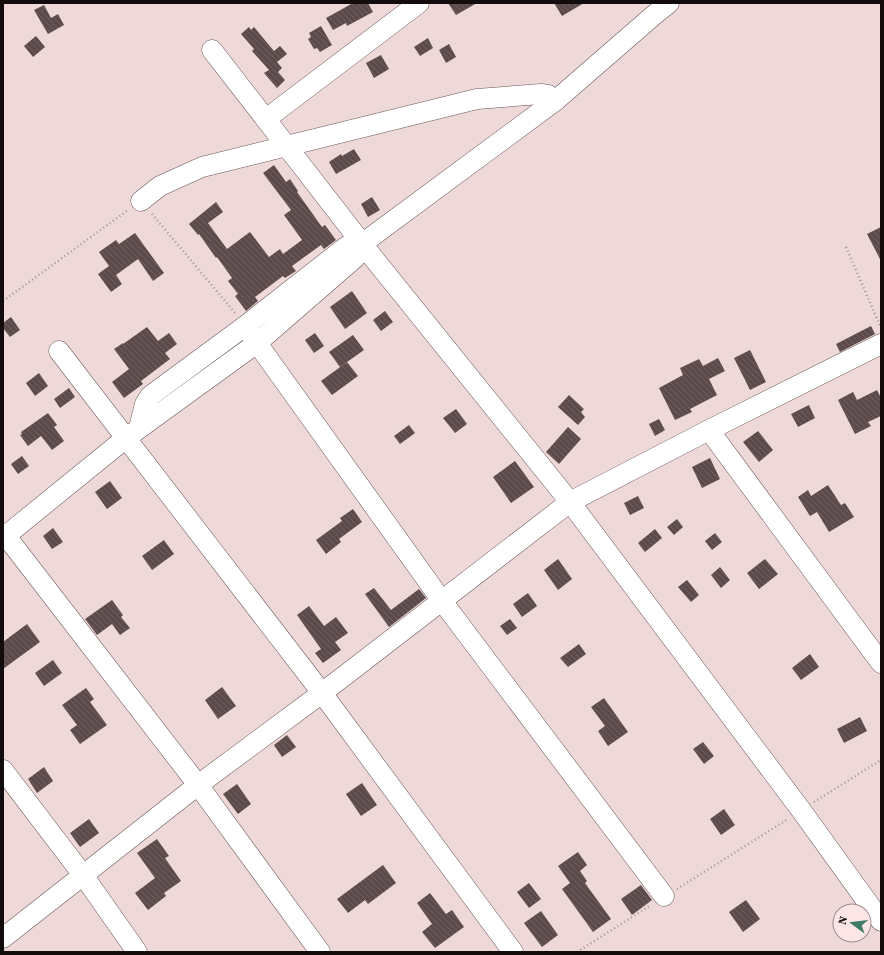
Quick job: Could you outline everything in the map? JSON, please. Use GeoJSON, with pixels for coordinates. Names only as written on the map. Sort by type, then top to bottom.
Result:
{"type":"FeatureCollection","features":[{"type":"Feature","properties":{"kind":"street"},"geometry":{"type":"LineString","coordinates":[[266,119],[419,3]]}},
{"type":"Feature","properties":{"kind":"street"},"geometry":{"type":"LineString","coordinates":[[320,952],[198,785],[4,537],[132,433],[256,343],[356,256],[361,245],[555,100],[669,3]]}},
{"type":"Feature","properties":{"kind":"street"},"geometry":{"type":"LineString","coordinates":[[212,50],[287,146],[361,245],[570,502],[801,810],[881,921]]}},
{"type":"Feature","properties":{"kind":"street"},"geometry":{"type":"LineString","coordinates":[[140,201],[160,186],[202,167],[477,99],[541,94],[548,95],[555,100]]}},
{"type":"Feature","properties":{"kind":"street"},"geometry":{"type":"LineString","coordinates":[[132,433],[150,396],[245,326],[347,246],[361,245]]}},
{"type":"Feature","properties":{"kind":"street"},"geometry":{"type":"LineString","coordinates":[[245,326],[442,601],[664,896]]}},
{"type":"Feature","properties":{"kind":"street"},"geometry":{"type":"LineString","coordinates":[[3,938],[198,785],[322,693],[570,502],[709,430],[881,344]]}},
{"type":"Feature","properties":{"kind":"street"},"geometry":{"type":"LineString","coordinates":[[59,352],[132,433],[513,952]]}},
{"type":"Feature","properties":{"kind":"street"},"geometry":{"type":"LineString","coordinates":[[709,430],[881,663]]}},
{"type":"Feature","properties":{"kind":"street"},"geometry":{"type":"LineString","coordinates":[[3,770],[82,875],[137,952]]}},
{"type":"Feature","properties":{"kind":"path"},"geometry":{"type":"LineString","coordinates":[[3,301],[140,201],[245,326]]}},
{"type":"Feature","properties":{"kind":"path"},"geometry":{"type":"LineString","coordinates":[[846,247],[881,328]]}},
{"type":"Feature","properties":{"kind":"path"},"geometry":{"type":"LineString","coordinates":[[577,952],[881,760]]}},
{"type":"Feature","properties":{"kind":"building"},"geometry":{"type":"Polygon","coordinates":[[[353,3],[368,3],[373,12],[347,26],[346,23],[333,30],[326,18],[353,3]]]}},
{"type":"Feature","properties":{"kind":"building"},"geometry":{"type":"Polygon","coordinates":[[[448,3],[477,3],[456,15],[448,3]]]}},
{"type":"Feature","properties":{"kind":"building"},"geometry":{"type":"Polygon","coordinates":[[[554,3],[584,3],[562,16],[554,3]]]}},
{"type":"Feature","properties":{"kind":"building"},"geometry":{"type":"Polygon","coordinates":[[[44,5],[51,18],[58,14],[64,25],[48,34],[34,10],[44,5]]]}},
{"type":"Feature","properties":{"kind":"building"},"geometry":{"type":"Polygon","coordinates":[[[321,26],[332,45],[320,52],[317,48],[314,49],[308,39],[311,37],[309,33],[321,26]]]}},
{"type":"Feature","properties":{"kind":"building"},"geometry":{"type":"Polygon","coordinates":[[[249,27],[251,30],[254,27],[274,51],[280,46],[287,54],[277,62],[282,68],[278,72],[285,80],[277,88],[264,73],[269,70],[252,51],[254,49],[241,34],[249,27]]]}},
{"type":"Feature","properties":{"kind":"building"},"geometry":{"type":"Polygon","coordinates":[[[36,36],[45,47],[33,57],[24,46],[36,36]]]}},
{"type":"Feature","properties":{"kind":"building"},"geometry":{"type":"Polygon","coordinates":[[[428,38],[433,48],[420,56],[414,47],[428,38]]]}},
{"type":"Feature","properties":{"kind":"building"},"geometry":{"type":"Polygon","coordinates":[[[449,44],[456,57],[446,63],[439,50],[449,44]]]}},
{"type":"Feature","properties":{"kind":"building"},"geometry":{"type":"Polygon","coordinates":[[[381,55],[389,69],[374,78],[366,63],[381,55]]]}},
{"type":"Feature","properties":{"kind":"building"},"geometry":{"type":"Polygon","coordinates":[[[354,149],[361,160],[336,174],[329,162],[341,154],[342,156],[354,149]]]}},
{"type":"Feature","properties":{"kind":"building"},"geometry":{"type":"Polygon","coordinates":[[[274,165],[286,182],[290,179],[298,191],[297,192],[322,227],[325,225],[336,240],[324,249],[321,245],[292,266],[296,271],[285,278],[283,276],[255,297],[258,301],[246,311],[235,296],[238,294],[228,281],[232,278],[199,234],[198,235],[189,224],[216,202],[223,212],[208,223],[227,249],[250,232],[269,257],[280,249],[283,254],[302,240],[284,215],[291,210],[263,173],[274,165]]]}},
{"type":"Feature","properties":{"kind":"building"},"geometry":{"type":"Polygon","coordinates":[[[372,197],[380,210],[368,217],[361,204],[372,197]]]}},
{"type":"Feature","properties":{"kind":"building"},"geometry":{"type":"Polygon","coordinates":[[[881,227],[881,261],[867,234],[881,227]]]}},
{"type":"Feature","properties":{"kind":"building"},"geometry":{"type":"Polygon","coordinates":[[[135,233],[164,273],[153,281],[138,259],[116,275],[122,284],[111,292],[98,274],[109,266],[99,252],[116,240],[119,244],[135,233]]]}},
{"type":"Feature","properties":{"kind":"building"},"geometry":{"type":"Polygon","coordinates":[[[352,291],[367,313],[345,329],[330,307],[352,291]]]}},
{"type":"Feature","properties":{"kind":"building"},"geometry":{"type":"Polygon","coordinates":[[[385,311],[393,322],[381,331],[373,320],[385,311]]]}},
{"type":"Feature","properties":{"kind":"building"},"geometry":{"type":"Polygon","coordinates":[[[11,317],[20,330],[10,337],[3,328],[3,323],[11,317]]]}},
{"type":"Feature","properties":{"kind":"building"},"geometry":{"type":"Polygon","coordinates":[[[871,326],[875,334],[840,352],[836,344],[871,326]]]}},
{"type":"Feature","properties":{"kind":"building"},"geometry":{"type":"Polygon","coordinates":[[[147,327],[158,341],[169,333],[177,344],[165,353],[170,359],[141,381],[143,384],[124,398],[112,382],[129,369],[114,349],[147,327]]]}},
{"type":"Feature","properties":{"kind":"building"},"geometry":{"type":"Polygon","coordinates":[[[315,333],[324,346],[314,353],[305,340],[315,333]]]}},
{"type":"Feature","properties":{"kind":"building"},"geometry":{"type":"Polygon","coordinates":[[[353,335],[364,350],[340,367],[329,352],[353,335]]]}},
{"type":"Feature","properties":{"kind":"building"},"geometry":{"type":"Polygon","coordinates":[[[750,350],[766,382],[750,390],[734,358],[750,350]]]}},
{"type":"Feature","properties":{"kind":"building"},"geometry":{"type":"Polygon","coordinates":[[[718,358],[725,371],[709,379],[717,395],[690,409],[692,412],[675,420],[659,388],[683,375],[680,368],[699,359],[703,366],[718,358]]]}},
{"type":"Feature","properties":{"kind":"building"},"geometry":{"type":"Polygon","coordinates":[[[347,362],[358,376],[332,395],[321,381],[347,362]]]}},
{"type":"Feature","properties":{"kind":"building"},"geometry":{"type":"Polygon","coordinates":[[[39,373],[48,386],[35,396],[26,383],[39,373]]]}},
{"type":"Feature","properties":{"kind":"building"},"geometry":{"type":"Polygon","coordinates":[[[69,388],[75,397],[60,408],[54,399],[69,388]]]}},
{"type":"Feature","properties":{"kind":"building"},"geometry":{"type":"Polygon","coordinates":[[[877,390],[881,398],[881,416],[868,422],[871,426],[855,434],[838,400],[853,392],[857,400],[877,390]]]}},
{"type":"Feature","properties":{"kind":"building"},"geometry":{"type":"Polygon","coordinates":[[[569,395],[584,409],[581,412],[585,417],[578,425],[558,407],[569,395]]]}},
{"type":"Feature","properties":{"kind":"building"},"geometry":{"type":"Polygon","coordinates":[[[809,405],[815,418],[798,427],[791,414],[809,405]]]}},
{"type":"Feature","properties":{"kind":"building"},"geometry":{"type":"Polygon","coordinates":[[[456,409],[467,424],[455,433],[443,418],[456,409]]]}},
{"type":"Feature","properties":{"kind":"building"},"geometry":{"type":"Polygon","coordinates":[[[48,413],[57,425],[54,427],[64,441],[52,450],[41,436],[28,446],[20,435],[22,434],[21,432],[48,413]]]}},
{"type":"Feature","properties":{"kind":"building"},"geometry":{"type":"Polygon","coordinates":[[[659,419],[665,430],[655,436],[649,424],[659,419]]]}},
{"type":"Feature","properties":{"kind":"building"},"geometry":{"type":"Polygon","coordinates":[[[409,425],[415,433],[400,444],[394,436],[409,425]]]}},
{"type":"Feature","properties":{"kind":"building"},"geometry":{"type":"Polygon","coordinates":[[[568,427],[581,439],[559,464],[546,452],[568,427]]]}},
{"type":"Feature","properties":{"kind":"building"},"geometry":{"type":"Polygon","coordinates":[[[758,431],[773,450],[759,462],[743,442],[758,431]]]}},
{"type":"Feature","properties":{"kind":"building"},"geometry":{"type":"Polygon","coordinates":[[[22,456],[29,466],[18,474],[11,464],[22,456]]]}},
{"type":"Feature","properties":{"kind":"building"},"geometry":{"type":"Polygon","coordinates":[[[710,458],[720,479],[702,488],[692,467],[710,458]]]}},
{"type":"Feature","properties":{"kind":"building"},"geometry":{"type":"Polygon","coordinates":[[[515,461],[534,487],[511,503],[493,477],[515,461]]]}},
{"type":"Feature","properties":{"kind":"building"},"geometry":{"type":"Polygon","coordinates":[[[110,481],[122,498],[107,509],[95,492],[110,481]]]}},
{"type":"Feature","properties":{"kind":"building"},"geometry":{"type":"Polygon","coordinates":[[[828,485],[841,505],[845,503],[854,517],[829,532],[817,512],[810,516],[798,497],[808,490],[811,496],[828,485]]]}},
{"type":"Feature","properties":{"kind":"building"},"geometry":{"type":"Polygon","coordinates":[[[638,496],[644,508],[630,515],[624,503],[638,496]]]}},
{"type":"Feature","properties":{"kind":"building"},"geometry":{"type":"Polygon","coordinates":[[[353,509],[362,522],[339,539],[341,542],[326,554],[316,540],[342,521],[340,518],[353,509]]]}},
{"type":"Feature","properties":{"kind":"building"},"geometry":{"type":"Polygon","coordinates":[[[677,519],[683,527],[674,535],[667,527],[677,519]]]}},
{"type":"Feature","properties":{"kind":"building"},"geometry":{"type":"Polygon","coordinates":[[[53,528],[63,542],[52,549],[43,536],[53,528]]]}},
{"type":"Feature","properties":{"kind":"building"},"geometry":{"type":"Polygon","coordinates":[[[655,529],[662,538],[645,552],[638,543],[655,529]]]}},
{"type":"Feature","properties":{"kind":"building"},"geometry":{"type":"Polygon","coordinates":[[[715,533],[722,542],[712,550],[705,541],[715,533]]]}},
{"type":"Feature","properties":{"kind":"building"},"geometry":{"type":"Polygon","coordinates":[[[164,540],[174,554],[152,570],[142,556],[164,540]]]}},
{"type":"Feature","properties":{"kind":"building"},"geometry":{"type":"Polygon","coordinates":[[[558,559],[572,579],[558,590],[544,570],[558,559]]]}},
{"type":"Feature","properties":{"kind":"building"},"geometry":{"type":"Polygon","coordinates":[[[765,559],[778,574],[759,589],[747,573],[765,559]]]}},
{"type":"Feature","properties":{"kind":"building"},"geometry":{"type":"Polygon","coordinates":[[[720,567],[730,580],[721,588],[711,575],[720,567]]]}},
{"type":"Feature","properties":{"kind":"building"},"geometry":{"type":"Polygon","coordinates":[[[687,580],[699,595],[691,602],[678,587],[687,580]]]}},
{"type":"Feature","properties":{"kind":"building"},"geometry":{"type":"Polygon","coordinates":[[[374,588],[391,610],[419,589],[426,598],[389,627],[365,594],[374,588]]]}},
{"type":"Feature","properties":{"kind":"building"},"geometry":{"type":"Polygon","coordinates":[[[528,593],[537,606],[522,617],[513,604],[528,593]]]}},
{"type":"Feature","properties":{"kind":"building"},"geometry":{"type":"Polygon","coordinates":[[[112,600],[123,615],[121,617],[130,628],[120,635],[112,624],[97,635],[85,619],[112,600]]]}},
{"type":"Feature","properties":{"kind":"building"},"geometry":{"type":"Polygon","coordinates":[[[309,606],[324,626],[336,617],[348,633],[335,642],[341,650],[323,663],[315,653],[321,649],[297,615],[309,606]]]}},
{"type":"Feature","properties":{"kind":"building"},"geometry":{"type":"Polygon","coordinates":[[[510,619],[517,628],[507,635],[500,626],[510,619]]]}},
{"type":"Feature","properties":{"kind":"building"},"geometry":{"type":"Polygon","coordinates":[[[27,624],[40,642],[3,669],[3,642],[27,624]]]}},
{"type":"Feature","properties":{"kind":"building"},"geometry":{"type":"Polygon","coordinates":[[[579,644],[586,654],[568,667],[560,658],[579,644]]]}},
{"type":"Feature","properties":{"kind":"building"},"geometry":{"type":"Polygon","coordinates":[[[810,654],[819,667],[801,680],[792,668],[810,654]]]}},
{"type":"Feature","properties":{"kind":"building"},"geometry":{"type":"Polygon","coordinates":[[[53,660],[62,673],[44,686],[35,673],[53,660]]]}},
{"type":"Feature","properties":{"kind":"building"},"geometry":{"type":"Polygon","coordinates":[[[222,687],[236,706],[218,719],[205,700],[222,687]]]}},
{"type":"Feature","properties":{"kind":"building"},"geometry":{"type":"Polygon","coordinates":[[[86,688],[94,699],[90,702],[107,725],[80,744],[70,730],[77,725],[62,705],[86,688]]]}},
{"type":"Feature","properties":{"kind":"building"},"geometry":{"type":"Polygon","coordinates":[[[604,698],[628,732],[608,746],[598,731],[605,726],[591,707],[604,698]]]}},
{"type":"Feature","properties":{"kind":"building"},"geometry":{"type":"Polygon","coordinates":[[[860,717],[867,731],[844,743],[837,729],[860,717]]]}},
{"type":"Feature","properties":{"kind":"building"},"geometry":{"type":"Polygon","coordinates":[[[287,735],[296,747],[282,757],[274,745],[287,735]]]}},
{"type":"Feature","properties":{"kind":"building"},"geometry":{"type":"Polygon","coordinates":[[[703,742],[714,756],[704,764],[693,749],[703,742]]]}},
{"type":"Feature","properties":{"kind":"building"},"geometry":{"type":"Polygon","coordinates":[[[44,767],[53,781],[37,793],[28,779],[44,767]]]}},
{"type":"Feature","properties":{"kind":"building"},"geometry":{"type":"Polygon","coordinates":[[[362,783],[377,805],[361,816],[346,794],[362,783]]]}},
{"type":"Feature","properties":{"kind":"building"},"geometry":{"type":"Polygon","coordinates":[[[237,784],[251,804],[238,814],[223,794],[237,784]]]}},
{"type":"Feature","properties":{"kind":"building"},"geometry":{"type":"Polygon","coordinates":[[[724,809],[735,825],[721,835],[710,819],[724,809]]]}},
{"type":"Feature","properties":{"kind":"building"},"geometry":{"type":"Polygon","coordinates":[[[89,819],[99,833],[80,847],[70,833],[89,819]]]}},
{"type":"Feature","properties":{"kind":"building"},"geometry":{"type":"Polygon","coordinates":[[[157,839],[169,856],[165,858],[181,881],[164,893],[166,896],[148,910],[135,893],[155,878],[137,853],[157,839]]]}},
{"type":"Feature","properties":{"kind":"building"},"geometry":{"type":"Polygon","coordinates":[[[578,852],[587,865],[580,871],[587,881],[585,883],[611,919],[593,932],[562,889],[570,883],[558,866],[578,852]]]}},
{"type":"Feature","properties":{"kind":"building"},"geometry":{"type":"Polygon","coordinates":[[[383,865],[396,883],[368,904],[365,900],[348,913],[337,899],[383,865]]]}},
{"type":"Feature","properties":{"kind":"building"},"geometry":{"type":"Polygon","coordinates":[[[529,883],[541,899],[529,908],[517,892],[529,883]]]}},
{"type":"Feature","properties":{"kind":"building"},"geometry":{"type":"Polygon","coordinates":[[[641,885],[652,900],[632,915],[621,899],[641,885]]]}},
{"type":"Feature","properties":{"kind":"building"},"geometry":{"type":"Polygon","coordinates":[[[430,893],[446,914],[452,910],[464,927],[435,948],[422,932],[432,924],[417,903],[430,893]]]}},
{"type":"Feature","properties":{"kind":"building"},"geometry":{"type":"Polygon","coordinates":[[[746,900],[760,919],[743,932],[729,912],[746,900]]]}},
{"type":"Feature","properties":{"kind":"building"},"geometry":{"type":"Polygon","coordinates":[[[541,911],[558,935],[542,947],[524,923],[541,911]]]}}]}
